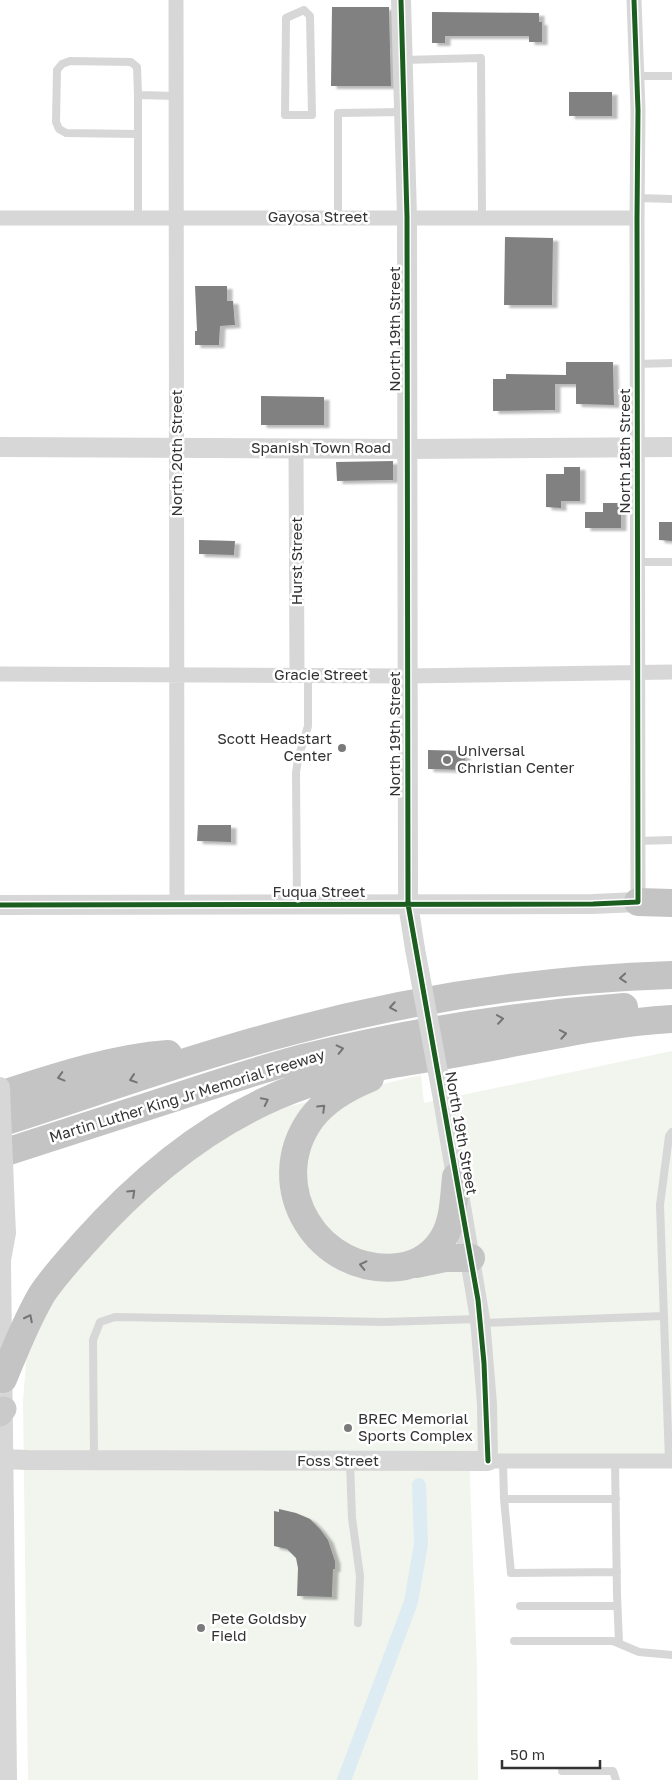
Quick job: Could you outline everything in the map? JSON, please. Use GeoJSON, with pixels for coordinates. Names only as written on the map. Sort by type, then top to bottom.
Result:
{"type":"FeatureCollection","features":[{"type":"Feature","properties":{"kind":"highway"},"geometry":{"type":"LineString","coordinates":[[638,902],[672,903]]}},
{"type":"Feature","properties":{"kind":"highway","name":"Martin Luther King Jr Memorial Freeway"},"geometry":{"type":"LineString","coordinates":[[0,1123],[230,1048],[361,1014],[458,996],[544,984],[672,975]]}},
{"type":"Feature","properties":{"kind":"highway","name":"Martin Luther King Jr Memorial Freeway"},"geometry":{"type":"LineString","coordinates":[[0,1154],[273,1066],[416,1033],[536,1015],[672,1004]]}},
{"type":"Feature","properties":{"kind":"highway"},"geometry":{"type":"LineString","coordinates":[[3,1379],[25,1326],[43,1293],[54,1278],[116,1209],[157,1171],[186,1148],[244,1112],[305,1085],[361,1070],[612,1025],[672,1019]]}},
{"type":"Feature","properties":{"kind":"highway"},"geometry":{"type":"LineString","coordinates":[[0,1095],[54,1078],[140,1057],[230,1048]]}},
{"type":"Feature","properties":{"kind":"highway"},"geometry":{"type":"LineString","coordinates":[[463,1052],[395,1070],[352,1086],[325,1104],[313,1117],[303,1134],[298,1149],[294,1176],[296,1195],[306,1221],[317,1237],[332,1251],[356,1263],[386,1268],[445,1258],[471,1258]]}},
{"type":"Feature","properties":{"kind":"highway"},"geometry":{"type":"LineString","coordinates":[[0,1169],[50,1152],[159,1102]]}},
{"type":"Feature","properties":{"kind":"highway"},"geometry":{"type":"LineString","coordinates":[[406,1266],[421,1260],[441,1242],[450,1222],[456,1177]]}},
{"type":"Feature","properties":{"kind":"street","name":"North 20th Street"},"geometry":{"type":"LineString","coordinates":[[176,0],[177,906]]}},
{"type":"Feature","properties":{"kind":"street","name":"North 19th Street"},"geometry":{"type":"LineString","coordinates":[[401,0],[407,217],[408,904],[471,1258],[480,1321],[487,1404],[496,1461]]}},
{"type":"Feature","properties":{"kind":"street","name":"North 18th Street"},"geometry":{"type":"LineString","coordinates":[[634,0],[638,110],[638,902]]}},
{"type":"Feature","properties":{"kind":"street","name":"Gayosa Street"},"geometry":{"type":"LineString","coordinates":[[0,218],[637,218]]}},
{"type":"Feature","properties":{"kind":"street","name":"Spanish Town Road"},"geometry":{"type":"LineString","coordinates":[[0,447],[408,449],[672,447]]}},
{"type":"Feature","properties":{"kind":"street","name":"Hurst Street"},"geometry":{"type":"LineString","coordinates":[[296,447],[303,675]]}},
{"type":"Feature","properties":{"kind":"street","name":"Gracie Street"},"geometry":{"type":"LineString","coordinates":[[0,674],[407,676],[672,672]]}},
{"type":"Feature","properties":{"kind":"street","name":"Fuqua Street"},"geometry":{"type":"LineString","coordinates":[[0,905],[177,906],[593,904],[638,902]]}},
{"type":"Feature","properties":{"kind":"street"},"geometry":{"type":"LineString","coordinates":[[0,1087],[6,1233],[0,1259],[3,1379],[1,1458],[7,1780]]}},
{"type":"Feature","properties":{"kind":"street","name":"Foss Street"},"geometry":{"type":"LineString","coordinates":[[1,1458],[94,1460],[670,1461]]}},
{"type":"Feature","properties":{"kind":"lane"},"geometry":{"type":"LineString","coordinates":[[304,10],[305,0]]}},
{"type":"Feature","properties":{"kind":"lane"},"geometry":{"type":"LineString","coordinates":[[304,10],[310,16],[312,115],[285,115],[286,18],[304,10]]}},
{"type":"Feature","properties":{"kind":"lane"},"geometry":{"type":"LineString","coordinates":[[403,60],[481,58],[482,218]]}},
{"type":"Feature","properties":{"kind":"lane"},"geometry":{"type":"LineString","coordinates":[[138,134],[66,133],[59,129],[56,122],[57,70],[62,64],[70,61],[131,62],[137,67],[138,95],[138,134],[138,218]]}},
{"type":"Feature","properties":{"kind":"lane"},"geometry":{"type":"LineString","coordinates":[[637,76],[672,76]]}},
{"type":"Feature","properties":{"kind":"lane"},"geometry":{"type":"LineString","coordinates":[[138,95],[176,96]]}},
{"type":"Feature","properties":{"kind":"lane"},"geometry":{"type":"LineString","coordinates":[[338,217],[338,113],[404,112]]}},
{"type":"Feature","properties":{"kind":"lane"},"geometry":{"type":"LineString","coordinates":[[637,198],[672,198]]}},
{"type":"Feature","properties":{"kind":"lane"},"geometry":{"type":"LineString","coordinates":[[637,364],[672,363]]}},
{"type":"Feature","properties":{"kind":"lane"},"geometry":{"type":"LineString","coordinates":[[637,562],[672,562]]}},
{"type":"Feature","properties":{"kind":"lane"},"geometry":{"type":"LineString","coordinates":[[297,905],[296,773],[298,759],[308,726],[303,675]]}},
{"type":"Feature","properties":{"kind":"lane"},"geometry":{"type":"LineString","coordinates":[[638,841],[672,840]]}},
{"type":"Feature","properties":{"kind":"lane"},"geometry":{"type":"LineString","coordinates":[[670,1461],[660,1205],[672,1132]]}},
{"type":"Feature","properties":{"kind":"lane"},"geometry":{"type":"LineString","coordinates":[[94,1460],[93,1340],[100,1322],[115,1317],[384,1322],[664,1316]]}},
{"type":"Feature","properties":{"kind":"lane"},"geometry":{"type":"LineString","coordinates":[[350,1461],[352,1518],[360,1576],[358,1623]]}},
{"type":"Feature","properties":{"kind":"lane"},"geometry":{"type":"LineString","coordinates":[[496,1461],[504,1499],[511,1573],[617,1572]]}},
{"type":"Feature","properties":{"kind":"lane"},"geometry":{"type":"LineString","coordinates":[[615,1461],[619,1643]]}},
{"type":"Feature","properties":{"kind":"lane"},"geometry":{"type":"LineString","coordinates":[[504,1499],[616,1499]]}},
{"type":"Feature","properties":{"kind":"lane"},"geometry":{"type":"LineString","coordinates":[[520,1606],[617,1606]]}},
{"type":"Feature","properties":{"kind":"lane"},"geometry":{"type":"LineString","coordinates":[[514,1641],[613,1641],[638,1652],[672,1655]]}},
{"type":"Feature","properties":{"kind":"lane"},"geometry":{"type":"LineString","coordinates":[[562,1771],[613,1772],[616,1780]]}},
{"type":"Feature","properties":{"kind":"shaded area","name":"BREC Memorial Sports Complex"},"geometry":{"type":"Polygon","coordinates":[[[672,1051],[672,1456],[469,1454],[477,1667],[478,1780],[28,1780],[23,1401],[27,1350],[52,1301],[86,1259],[135,1206],[194,1158],[253,1115],[421,1075],[424,1103],[672,1051]]]}},
{"type":"Feature","properties":{"kind":"building"},"geometry":{"type":"Polygon","coordinates":[[[332,7],[389,7],[391,86],[331,86],[332,7]]]}},
{"type":"Feature","properties":{"kind":"building"},"geometry":{"type":"Polygon","coordinates":[[[432,12],[539,13],[539,22],[542,22],[542,42],[529,42],[529,36],[445,36],[445,43],[432,43],[432,12]]]}},
{"type":"Feature","properties":{"kind":"building"},"geometry":{"type":"Polygon","coordinates":[[[569,92],[612,92],[612,116],[569,116],[569,92]]]}},
{"type":"Feature","properties":{"kind":"building"},"geometry":{"type":"Polygon","coordinates":[[[505,237],[553,238],[552,305],[504,305],[505,237]]]}},
{"type":"Feature","properties":{"kind":"building"},"geometry":{"type":"Polygon","coordinates":[[[195,286],[227,286],[227,301],[233,301],[235,325],[220,326],[219,345],[195,345],[195,331],[197,331],[195,286]]]}},
{"type":"Feature","properties":{"kind":"building"},"geometry":{"type":"Polygon","coordinates":[[[566,362],[613,362],[614,405],[576,404],[576,384],[555,384],[555,410],[493,411],[493,379],[506,379],[506,374],[566,375],[566,362]]]}},
{"type":"Feature","properties":{"kind":"building"},"geometry":{"type":"Polygon","coordinates":[[[261,396],[324,397],[324,425],[261,425],[261,396]]]}},
{"type":"Feature","properties":{"kind":"building"},"geometry":{"type":"Polygon","coordinates":[[[393,461],[393,480],[337,481],[336,462],[393,461]]]}},
{"type":"Feature","properties":{"kind":"building"},"geometry":{"type":"Polygon","coordinates":[[[564,467],[580,467],[580,501],[561,501],[561,508],[546,507],[546,474],[564,474],[564,467]]]}},
{"type":"Feature","properties":{"kind":"building"},"geometry":{"type":"Polygon","coordinates":[[[603,503],[621,503],[621,528],[585,528],[585,512],[603,512],[603,503]]]}},
{"type":"Feature","properties":{"kind":"building"},"geometry":{"type":"Polygon","coordinates":[[[659,522],[672,522],[672,541],[659,540],[659,522]]]}},
{"type":"Feature","properties":{"kind":"building"},"geometry":{"type":"Polygon","coordinates":[[[199,540],[235,541],[234,555],[199,554],[199,540]]]}},
{"type":"Feature","properties":{"kind":"building","name":"Universal Christian Center"},"geometry":{"type":"Polygon","coordinates":[[[428,750],[465,751],[465,770],[428,769],[428,750]]]}},
{"type":"Feature","properties":{"kind":"building"},"geometry":{"type":"Polygon","coordinates":[[[198,825],[231,825],[231,842],[197,841],[198,825]]]}},
{"type":"Feature","properties":{"kind":"building"},"geometry":{"type":"Polygon","coordinates":[[[279,1509],[310,1519],[328,1540],[335,1561],[332,1597],[297,1596],[298,1568],[296,1558],[287,1549],[274,1546],[274,1511],[279,1512],[279,1509]]]}},
{"type":"Feature","properties":{"kind":"waterway"},"geometry":{"type":"LineString","coordinates":[[344,1780],[411,1602],[421,1544],[419,1485]]}},
{"type":"Feature","properties":{"kind":"cycle path"},"geometry":{"type":"LineString","coordinates":[[401,0],[407,217],[408,904],[478,1300],[484,1363],[488,1461]]}},
{"type":"Feature","properties":{"kind":"cycle path"},"geometry":{"type":"LineString","coordinates":[[0,905],[593,904],[638,902],[638,110],[634,0]]}},
{"type":"Feature","properties":{"kind":"place","name":"Scott Headstart Center"},"geometry":{"type":"Point","coordinates":[342,748]}},
{"type":"Feature","properties":{"kind":"place","name":"Universal Christian Center"},"geometry":{"type":"Point","coordinates":[447,760]}},
{"type":"Feature","properties":{"kind":"place","name":"BREC Memorial Sports Complex"},"geometry":{"type":"Point","coordinates":[348,1428]}},
{"type":"Feature","properties":{"kind":"place","name":"Pete Goldsby Field"},"geometry":{"type":"Point","coordinates":[201,1628]}}]}
